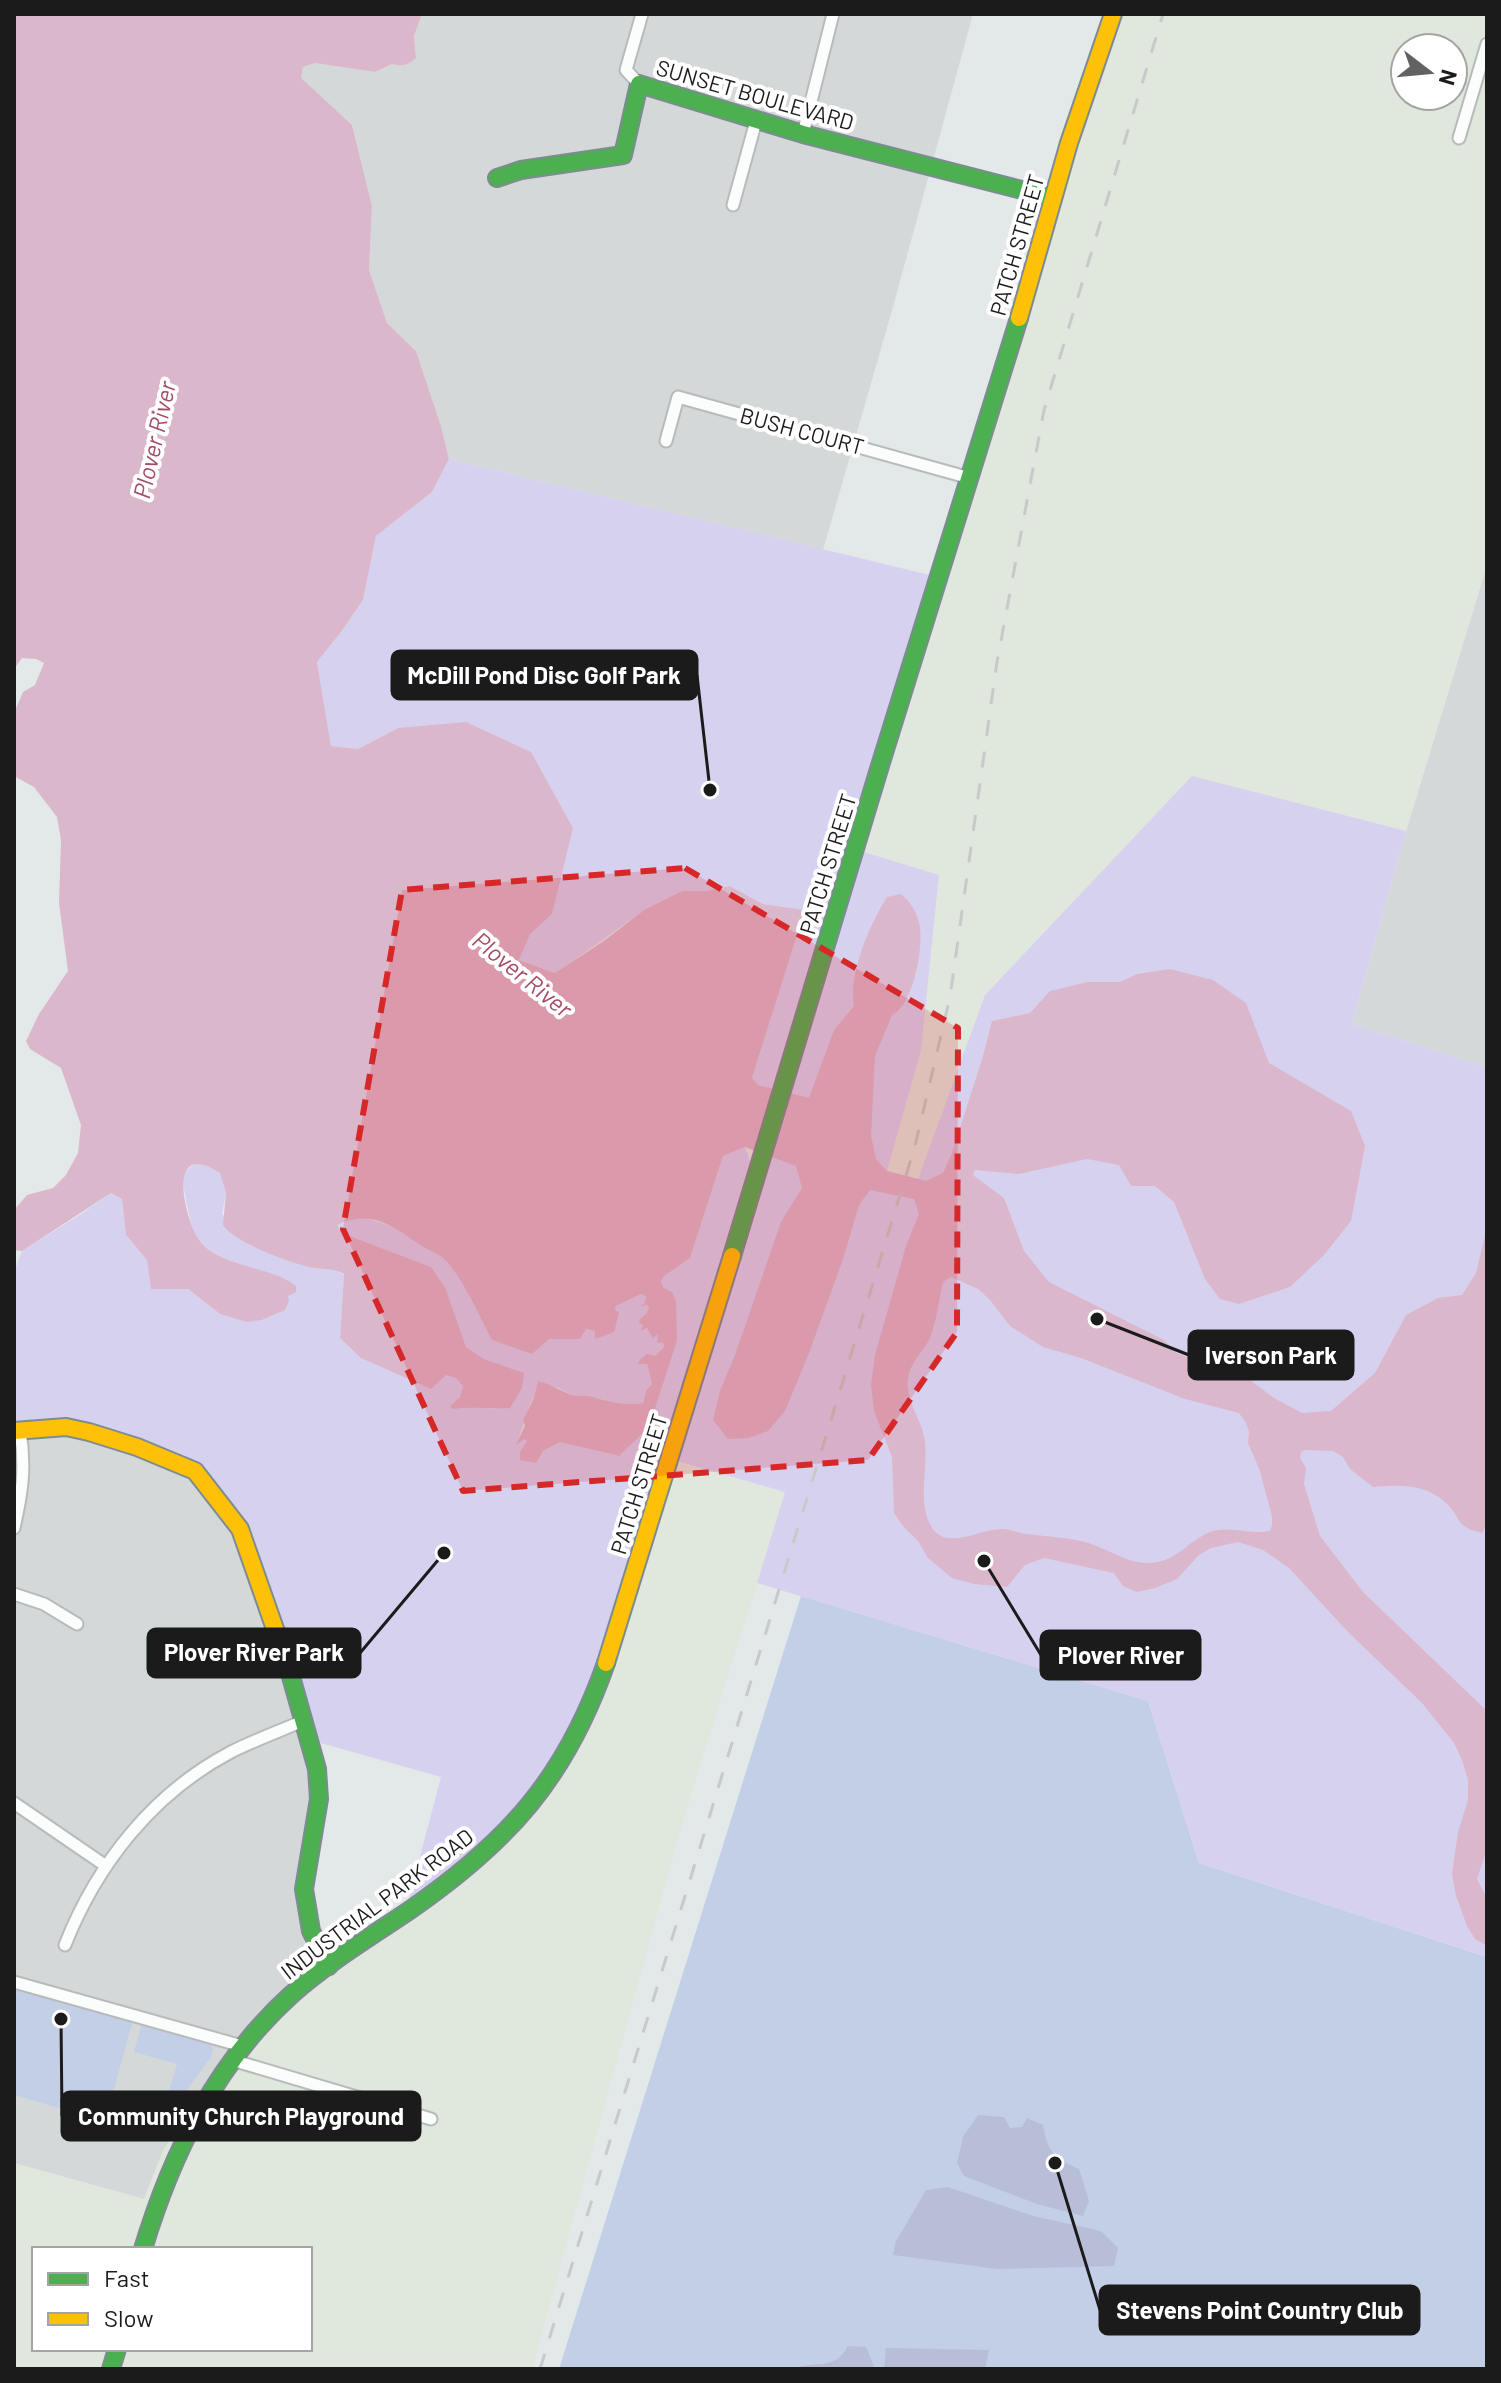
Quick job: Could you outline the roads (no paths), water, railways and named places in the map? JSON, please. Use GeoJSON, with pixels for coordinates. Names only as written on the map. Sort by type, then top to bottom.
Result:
{"type":"FeatureCollection","features":[{"type":"Feature","properties":{"kind":"street"},"geometry":{"type":"LineString","coordinates":[[639,84],[626,70],[642,14]]}},
{"type":"Feature","properties":{"kind":"street"},"geometry":{"type":"LineString","coordinates":[[803,134],[833,14]]}},
{"type":"Feature","properties":{"kind":"street","name":"PATCH STREET"},"geometry":{"type":"LineString","coordinates":[[581,1725],[600,1679],[670,1460],[1027,294],[1086,88],[1113,14]]}},
{"type":"Feature","properties":{"kind":"street"},"geometry":{"type":"LineString","coordinates":[[1459,138],[1487,44]]}},
{"type":"Feature","properties":{"kind":"street","name":"SUNSET BOULEVARD"},"geometry":{"type":"LineString","coordinates":[[497,178],[521,170],[623,155],[639,84],[803,134],[1053,198]]}},
{"type":"Feature","properties":{"kind":"street"},"geometry":{"type":"LineString","coordinates":[[733,205],[756,121]]}},
{"type":"Feature","properties":{"kind":"street","name":"BUSH COURT"},"geometry":{"type":"LineString","coordinates":[[666,441],[678,397],[970,478]]}},
{"type":"Feature","properties":{"kind":"street"},"geometry":{"type":"LineString","coordinates":[[14,1528],[24,1474],[24,1456],[17,1431],[66,1427],[137,1447],[195,1471],[240,1529],[285,1654],[317,1769],[319,1799],[304,1889],[311,1931],[329,1966]]}},
{"type":"Feature","properties":{"kind":"street"},"geometry":{"type":"LineString","coordinates":[[14,1594],[44,1604],[77,1624]]}},
{"type":"Feature","properties":{"kind":"street"},"geometry":{"type":"LineString","coordinates":[[65,1945],[87,1895],[106,1866],[154,1807],[232,1752],[305,1720]]}},
{"type":"Feature","properties":{"kind":"street","name":"INDUSTRIAL PARK ROAD"},"geometry":{"type":"LineString","coordinates":[[144,2247],[161,2188],[177,2152],[204,2101],[242,2046],[292,1995],[433,1893],[502,1837],[549,1779],[581,1725]]}},
{"type":"Feature","properties":{"kind":"street"},"geometry":{"type":"LineString","coordinates":[[14,1803],[106,1866]]}},
{"type":"Feature","properties":{"kind":"street"},"geometry":{"type":"LineString","coordinates":[[14,1982],[242,2046]]}},
{"type":"Feature","properties":{"kind":"street"},"geometry":{"type":"LineString","coordinates":[[232,2060],[431,2119]]}},
{"type":"Feature","properties":{"kind":"water"},"geometry":{"type":"Polygon","coordinates":[[[14,14],[422,14],[414,36],[416,58],[410,62],[392,64],[375,72],[315,63],[303,67],[301,78],[352,125],[372,206],[369,270],[387,323],[416,351],[449,459],[432,492],[376,536],[363,600],[317,662],[331,746],[358,749],[398,728],[466,722],[531,752],[573,828],[552,914],[530,934],[519,960],[555,973],[644,910],[682,891],[706,891],[730,886],[763,904],[805,910],[752,1078],[758,1085],[809,1098],[834,1030],[854,1006],[857,965],[874,921],[887,897],[901,894],[916,913],[921,937],[911,989],[906,1000],[892,1015],[875,1056],[871,1136],[876,1159],[887,1171],[926,1181],[943,1173],[952,1153],[992,1021],[1030,1013],[1050,991],[1088,982],[1120,982],[1137,974],[1170,969],[1213,980],[1246,1003],[1269,1063],[1351,1111],[1365,1146],[1351,1221],[1324,1255],[1290,1287],[1239,1304],[1220,1299],[1205,1279],[1174,1202],[1155,1186],[1131,1186],[1119,1165],[1087,1159],[1019,1174],[975,1170],[973,1175],[1004,1198],[1024,1251],[1049,1282],[1164,1340],[1177,1353],[1250,1380],[1302,1413],[1331,1411],[1375,1373],[1406,1315],[1438,1298],[1462,1295],[1476,1273],[1487,1227],[1487,1524],[1482,1533],[1462,1525],[1445,1502],[1428,1491],[1401,1486],[1373,1487],[1333,1451],[1305,1450],[1300,1458],[1306,1468],[1304,1484],[1320,1536],[1363,1592],[1487,1711],[1487,1849],[1477,1879],[1487,1899],[1487,1946],[1475,1939],[1467,1926],[1452,1874],[1458,1832],[1468,1800],[1468,1780],[1454,1743],[1422,1703],[1349,1633],[1289,1568],[1263,1550],[1238,1542],[1211,1548],[1199,1555],[1177,1579],[1137,1592],[1123,1586],[1114,1573],[1044,1558],[1025,1565],[1007,1587],[974,1584],[952,1578],[928,1558],[918,1541],[903,1526],[894,1513],[892,1457],[874,1411],[871,1385],[875,1355],[906,1246],[919,1214],[914,1199],[870,1190],[859,1205],[843,1259],[785,1411],[768,1431],[748,1438],[728,1439],[713,1420],[720,1391],[781,1222],[802,1188],[796,1166],[745,1147],[723,1156],[690,1258],[663,1277],[661,1282],[664,1288],[672,1292],[676,1301],[677,1340],[649,1427],[619,1456],[560,1442],[543,1451],[536,1463],[520,1460],[520,1452],[527,1441],[524,1439],[516,1445],[538,1381],[573,1395],[617,1403],[643,1403],[646,1391],[652,1384],[647,1364],[638,1364],[647,1354],[655,1356],[664,1347],[663,1343],[657,1342],[658,1334],[653,1338],[647,1328],[641,1331],[643,1325],[639,1323],[640,1319],[649,1308],[647,1305],[640,1306],[645,1303],[646,1296],[641,1294],[616,1306],[615,1310],[619,1313],[614,1332],[595,1339],[595,1331],[586,1329],[580,1339],[549,1339],[532,1354],[492,1340],[461,1281],[440,1256],[382,1222],[361,1218],[337,1225],[342,1233],[431,1267],[445,1287],[466,1347],[484,1359],[524,1373],[522,1388],[510,1408],[452,1409],[450,1406],[460,1397],[463,1386],[456,1378],[446,1375],[431,1389],[361,1358],[340,1338],[344,1274],[279,1257],[229,1232],[223,1225],[226,1193],[220,1173],[203,1165],[191,1165],[185,1173],[183,1186],[194,1231],[209,1250],[220,1256],[296,1286],[296,1292],[288,1296],[285,1310],[262,1320],[247,1322],[220,1314],[188,1289],[151,1289],[147,1260],[126,1235],[122,1199],[111,1193],[22,1251],[14,1250],[14,1210],[27,1195],[53,1188],[66,1175],[78,1153],[81,1125],[61,1068],[30,1049],[26,1041],[39,1014],[68,971],[59,903],[61,840],[57,817],[34,787],[14,776],[14,713],[23,692],[35,685],[44,663],[22,658],[14,669],[14,14]],[[951,1277],[943,1282],[931,1335],[908,1378],[910,1400],[924,1436],[924,1505],[931,1526],[938,1534],[955,1538],[1004,1529],[1080,1541],[1145,1563],[1165,1560],[1201,1536],[1217,1530],[1270,1531],[1272,1517],[1260,1471],[1248,1443],[1246,1423],[1239,1413],[1185,1399],[1081,1358],[1043,1347],[1010,1326],[978,1289],[951,1277]]]}},
{"type":"Feature","properties":{"kind":"railway"},"geometry":{"type":"LineString","coordinates":[[540,2369],[915,1146],[950,997],[997,662],[1044,410],[1163,14]]}},
{"type":"Feature","properties":{"kind":"place","name":"McDill Pond Disc Golf Park"},"geometry":{"type":"Point","coordinates":[710,790]}},
{"type":"Feature","properties":{"kind":"place","name":"Iverson Park"},"geometry":{"type":"Point","coordinates":[1097,1319]}},
{"type":"Feature","properties":{"kind":"place","name":"Plover River Park"},"geometry":{"type":"Point","coordinates":[444,1553]}},
{"type":"Feature","properties":{"kind":"place","name":"Plover River"},"geometry":{"type":"Point","coordinates":[984,1561]}},
{"type":"Feature","properties":{"kind":"place","name":"Community Church Playground"},"geometry":{"type":"Point","coordinates":[61,2019]}},
{"type":"Feature","properties":{"kind":"place","name":"Stevens Point Country Club"},"geometry":{"type":"Point","coordinates":[1055,2163]}}]}
